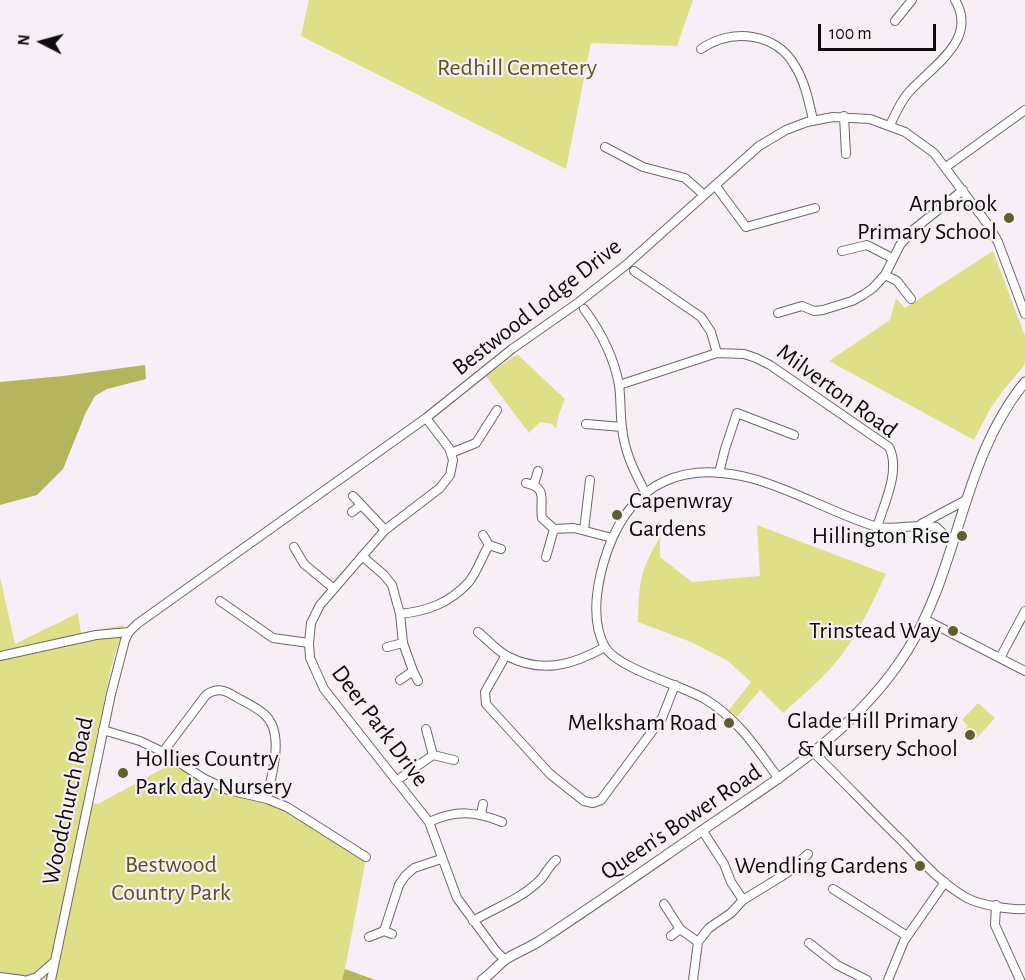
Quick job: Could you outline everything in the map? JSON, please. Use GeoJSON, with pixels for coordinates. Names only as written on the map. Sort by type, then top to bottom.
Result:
{"type":"FeatureCollection","features":[{"type":"Feature","properties":{"kind":"street"},"geometry":{"type":"LineString","coordinates":[[895,21],[912,0]]}},
{"type":"Feature","properties":{"kind":"street"},"geometry":{"type":"LineString","coordinates":[[890,125],[903,99],[937,67],[959,37],[963,20],[955,0]]}},
{"type":"Feature","properties":{"kind":"street"},"geometry":{"type":"LineString","coordinates":[[700,49],[710,42],[737,35],[767,40],[781,50],[795,65],[813,120]]}},
{"type":"Feature","properties":{"kind":"street"},"geometry":{"type":"LineString","coordinates":[[946,167],[1025,110]]}},
{"type":"Feature","properties":{"kind":"street"},"geometry":{"type":"LineString","coordinates":[[844,117],[846,153]]}},
{"type":"Feature","properties":{"kind":"street","name":"Bestwood Lodge Drive"},"geometry":{"type":"LineString","coordinates":[[129,632],[137,624],[426,418],[512,349],[579,302],[626,265],[770,138],[813,120],[844,117],[870,119],[890,125],[920,141],[934,153],[963,190],[998,242],[1025,314]]}},
{"type":"Feature","properties":{"kind":"street"},"geometry":{"type":"LineString","coordinates":[[605,147],[611,154],[651,170],[685,178],[704,195]]}},
{"type":"Feature","properties":{"kind":"street"},"geometry":{"type":"LineString","coordinates":[[716,185],[746,227],[815,208]]}},
{"type":"Feature","properties":{"kind":"street"},"geometry":{"type":"LineString","coordinates":[[778,313],[802,306],[814,311],[823,310],[852,301],[873,288],[885,275],[900,245],[913,230],[963,190]]}},
{"type":"Feature","properties":{"kind":"street"},"geometry":{"type":"LineString","coordinates":[[842,251],[867,245],[892,258]]}},
{"type":"Feature","properties":{"kind":"street"},"geometry":{"type":"LineString","coordinates":[[634,271],[701,317],[711,332],[717,353]]}},
{"type":"Feature","properties":{"kind":"street"},"geometry":{"type":"LineString","coordinates":[[885,275],[897,281],[911,299]]}},
{"type":"Feature","properties":{"kind":"street"},"geometry":{"type":"LineString","coordinates":[[584,309],[603,338],[619,385],[622,427],[629,459],[645,492]]}},
{"type":"Feature","properties":{"kind":"street","name":"Milverton Road"},"geometry":{"type":"LineString","coordinates":[[619,385],[717,353],[731,352],[756,358],[889,447],[893,454],[894,469],[877,527]]}},
{"type":"Feature","properties":{"kind":"street","name":"Queen's Bower Road"},"geometry":{"type":"LineString","coordinates":[[482,980],[505,960],[544,938],[779,779],[853,720],[881,688],[909,649],[924,619],[953,543],[988,439],[1025,382]]}},
{"type":"Feature","properties":{"kind":"street"},"geometry":{"type":"LineString","coordinates":[[426,418],[451,453],[477,443],[497,410]]}},
{"type":"Feature","properties":{"kind":"street"},"geometry":{"type":"LineString","coordinates":[[719,473],[724,449],[737,413],[794,435]]}},
{"type":"Feature","properties":{"kind":"street"},"geometry":{"type":"LineString","coordinates":[[595,415],[590,425],[622,427]]}},
{"type":"Feature","properties":{"kind":"street"},"geometry":{"type":"LineString","coordinates":[[480,419],[489,424]]}},
{"type":"Feature","properties":{"kind":"street","name":"Deer Park Drive"},"geometry":{"type":"LineString","coordinates":[[451,453],[452,467],[446,483],[385,530],[320,605],[311,623],[310,658],[324,689],[429,822],[457,898],[505,960]]}},
{"type":"Feature","properties":{"kind":"street"},"geometry":{"type":"LineString","coordinates":[[538,471],[530,483],[539,488],[543,499],[542,518],[554,529],[584,530],[612,538]]}},
{"type":"Feature","properties":{"kind":"street"},"geometry":{"type":"LineString","coordinates":[[779,779],[748,736],[730,718],[705,699],[622,662],[605,647],[600,633],[597,603],[602,568],[612,538],[627,511],[645,492],[669,479],[719,473],[760,481],[877,527],[890,529],[917,526],[936,527],[953,543]]}},
{"type":"Feature","properties":{"kind":"street"},"geometry":{"type":"LineString","coordinates":[[584,530],[590,480]]}},
{"type":"Feature","properties":{"kind":"street"},"geometry":{"type":"LineString","coordinates":[[579,489],[588,490]]}},
{"type":"Feature","properties":{"kind":"street"},"geometry":{"type":"LineString","coordinates":[[353,496],[385,530]]}},
{"type":"Feature","properties":{"kind":"street"},"geometry":{"type":"LineString","coordinates":[[917,526],[966,500]]}},
{"type":"Feature","properties":{"kind":"street"},"geometry":{"type":"LineString","coordinates":[[352,512],[361,505]]}},
{"type":"Feature","properties":{"kind":"street"},"geometry":{"type":"LineString","coordinates":[[546,557],[554,529]]}},
{"type":"Feature","properties":{"kind":"street"},"geometry":{"type":"LineString","coordinates":[[483,535],[489,545],[501,549]]}},
{"type":"Feature","properties":{"kind":"street"},"geometry":{"type":"LineString","coordinates":[[399,614],[420,612],[441,604],[468,582],[489,545]]}},
{"type":"Feature","properties":{"kind":"street"},"geometry":{"type":"LineString","coordinates":[[294,547],[304,564],[333,588]]}},
{"type":"Feature","properties":{"kind":"street"},"geometry":{"type":"LineString","coordinates":[[362,556],[392,585],[403,643],[418,681]]}},
{"type":"Feature","properties":{"kind":"street"},"geometry":{"type":"LineString","coordinates":[[220,601],[236,618],[273,638],[309,643]]}},
{"type":"Feature","properties":{"kind":"street"},"geometry":{"type":"LineString","coordinates":[[441,604],[447,612]]}},
{"type":"Feature","properties":{"kind":"street"},"geometry":{"type":"LineString","coordinates":[[1000,658],[1025,611]]}},
{"type":"Feature","properties":{"kind":"street"},"geometry":{"type":"LineString","coordinates":[[924,619],[1025,670]]}},
{"type":"Feature","properties":{"kind":"street"},"geometry":{"type":"LineString","coordinates":[[0,656],[96,635],[129,632]]}},
{"type":"Feature","properties":{"kind":"street","name":"Woodchurch Road"},"geometry":{"type":"LineString","coordinates":[[51,980],[118,662],[129,632]]}},
{"type":"Feature","properties":{"kind":"street"},"geometry":{"type":"LineString","coordinates":[[478,632],[506,655],[541,665],[561,665],[582,660],[605,647]]}},
{"type":"Feature","properties":{"kind":"street"},"geometry":{"type":"LineString","coordinates":[[387,647],[403,643]]}},
{"type":"Feature","properties":{"kind":"street"},"geometry":{"type":"LineString","coordinates":[[506,655],[485,692],[486,704],[550,774],[584,801],[593,803],[601,800],[662,718],[675,685]]}},
{"type":"Feature","properties":{"kind":"street"},"geometry":{"type":"LineString","coordinates":[[400,680],[413,671]]}},
{"type":"Feature","properties":{"kind":"street"},"geometry":{"type":"LineString","coordinates":[[163,752],[206,695],[214,690],[231,693],[264,714],[275,729],[276,742],[267,800]]}},
{"type":"Feature","properties":{"kind":"street"},"geometry":{"type":"LineString","coordinates":[[426,729],[433,755]]}},
{"type":"Feature","properties":{"kind":"street"},"geometry":{"type":"LineString","coordinates":[[103,730],[140,741],[163,752],[203,778],[228,790],[267,800],[299,814],[366,857]]}},
{"type":"Feature","properties":{"kind":"street"},"geometry":{"type":"LineString","coordinates":[[814,753],[945,882],[969,899],[1025,909]]}},
{"type":"Feature","properties":{"kind":"street"},"geometry":{"type":"LineString","coordinates":[[396,781],[433,755],[454,760]]}},
{"type":"Feature","properties":{"kind":"street"},"geometry":{"type":"LineString","coordinates":[[482,814],[483,804]]}},
{"type":"Feature","properties":{"kind":"street"},"geometry":{"type":"LineString","coordinates":[[429,822],[448,814],[482,814],[502,822]]}},
{"type":"Feature","properties":{"kind":"street"},"geometry":{"type":"LineString","coordinates":[[702,830],[743,900]]}},
{"type":"Feature","properties":{"kind":"street"},"geometry":{"type":"LineString","coordinates":[[693,980],[699,942],[709,928],[731,913],[743,900],[787,873],[808,854]]}},
{"type":"Feature","properties":{"kind":"street"},"geometry":{"type":"LineString","coordinates":[[369,937],[388,932],[399,885],[405,876],[414,868],[441,859]]}},
{"type":"Feature","properties":{"kind":"street"},"geometry":{"type":"LineString","coordinates":[[473,921],[515,899],[541,878],[543,866],[556,860]]}},
{"type":"Feature","properties":{"kind":"street"},"geometry":{"type":"LineString","coordinates":[[888,980],[907,936],[945,882]]}},
{"type":"Feature","properties":{"kind":"street"},"geometry":{"type":"LineString","coordinates":[[833,889],[907,936]]}},
{"type":"Feature","properties":{"kind":"street"},"geometry":{"type":"LineString","coordinates":[[664,904],[680,929],[699,942]]}},
{"type":"Feature","properties":{"kind":"street"},"geometry":{"type":"LineString","coordinates":[[996,905],[995,925],[1020,980]]}},
{"type":"Feature","properties":{"kind":"street"},"geometry":{"type":"LineString","coordinates":[[671,936],[680,929]]}},
{"type":"Feature","properties":{"kind":"street"},"geometry":{"type":"LineString","coordinates":[[817,950],[823,942]]}},
{"type":"Feature","properties":{"kind":"street"},"geometry":{"type":"LineString","coordinates":[[809,944],[837,965],[867,980]]}},
{"type":"Feature","properties":{"kind":"street"},"geometry":{"type":"LineString","coordinates":[[28,980],[37,977],[55,960]]}},
{"type":"Feature","properties":{"kind":"street"},"geometry":{"type":"LineString","coordinates":[[0,977],[23,980]]}},
{"type":"Feature","properties":{"kind":"green space","name":"Redhill Cemetery"},"geometry":{"type":"Polygon","coordinates":[[[309,0],[693,0],[677,46],[591,43],[566,169],[301,36],[309,0]]]}},
{"type":"Feature","properties":{"kind":"green space"},"geometry":{"type":"Polygon","coordinates":[[[993,251],[1025,336],[1025,362],[990,409],[974,440],[829,361],[890,320],[896,298],[905,308],[993,251]]]}},
{"type":"Feature","properties":{"kind":"green space"},"geometry":{"type":"Polygon","coordinates":[[[517,354],[565,399],[556,429],[552,424],[540,422],[529,433],[486,376],[517,354]]]}},
{"type":"Feature","properties":{"kind":"green space"},"geometry":{"type":"Polygon","coordinates":[[[757,525],[886,574],[849,644],[814,684],[783,713],[760,690],[737,717],[729,710],[751,682],[728,661],[691,642],[638,622],[639,597],[645,567],[661,536],[660,557],[692,582],[760,576],[757,525]]]}},
{"type":"Feature","properties":{"kind":"green space","name":"Bestwood Country Park"},"geometry":{"type":"Polygon","coordinates":[[[0,577],[15,644],[78,613],[81,633],[124,625],[111,668],[84,801],[98,804],[173,763],[212,787],[231,795],[276,806],[366,859],[345,969],[375,980],[48,980],[0,974],[0,577]]]}},
{"type":"Feature","properties":{"kind":"green space"},"geometry":{"type":"Polygon","coordinates":[[[978,703],[995,718],[972,743],[962,734],[968,726],[962,720],[978,703]]]}},
{"type":"Feature","properties":{"kind":"shaded area"},"geometry":{"type":"Polygon","coordinates":[[[145,365],[146,379],[107,389],[95,396],[86,412],[63,469],[37,495],[0,505],[0,382],[145,365]]]}},
{"type":"Feature","properties":{"kind":"shaded area"},"geometry":{"type":"Polygon","coordinates":[[[345,969],[375,980],[342,980],[345,969]]]}},
{"type":"Feature","properties":{"kind":"place","name":"Arnbrook Primary School"},"geometry":{"type":"Point","coordinates":[1009,218]}},
{"type":"Feature","properties":{"kind":"place","name":"Capenwray Gardens"},"geometry":{"type":"Point","coordinates":[617,515]}},
{"type":"Feature","properties":{"kind":"place","name":"Hillington Rise"},"geometry":{"type":"Point","coordinates":[962,536]}},
{"type":"Feature","properties":{"kind":"place","name":"Trinstead Way"},"geometry":{"type":"Point","coordinates":[953,631]}},
{"type":"Feature","properties":{"kind":"place","name":"Melksham Road"},"geometry":{"type":"Point","coordinates":[729,723]}},
{"type":"Feature","properties":{"kind":"place","name":"Glade Hill Primary & Nursery School"},"geometry":{"type":"Point","coordinates":[970,735]}},
{"type":"Feature","properties":{"kind":"place","name":"Hollies Country Park day Nursery"},"geometry":{"type":"Point","coordinates":[123,773]}},
{"type":"Feature","properties":{"kind":"place","name":"Wendling Gardens"},"geometry":{"type":"Point","coordinates":[920,866]}}]}
